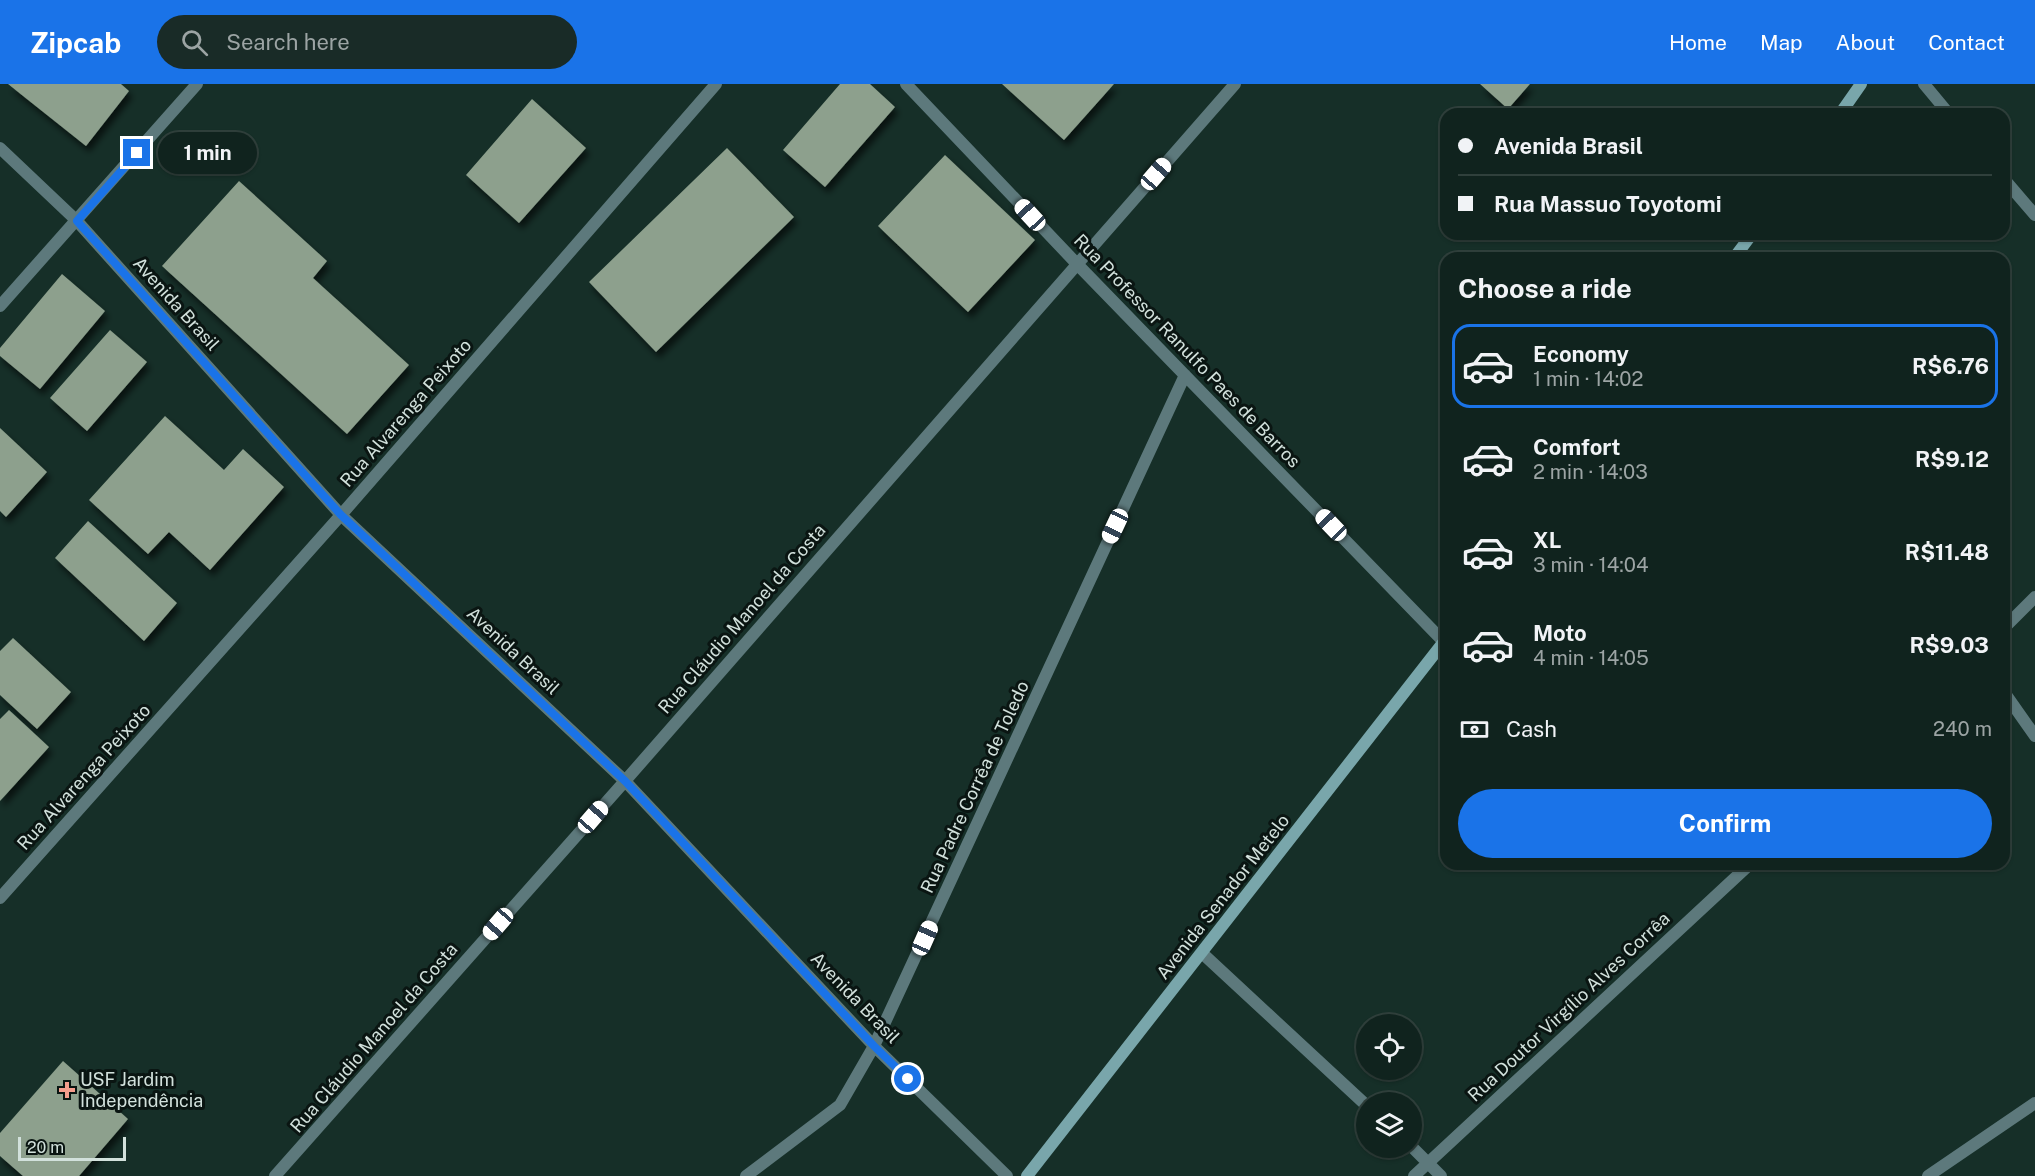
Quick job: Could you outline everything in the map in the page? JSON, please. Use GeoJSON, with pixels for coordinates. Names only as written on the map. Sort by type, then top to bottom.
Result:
{"type":"FeatureCollection","features":[{"type":"Feature","properties":{"kind":"main road"},"geometry":{"type":"LineString","coordinates":[[1844,108],[1861,84]]}},
{"type":"Feature","properties":{"kind":"main road","name":"Avenida Senador Metelo"},"geometry":{"type":"LineString","coordinates":[[1027,1176],[1440,646]]}},
{"type":"Feature","properties":{"kind":"street"},"geometry":{"type":"LineString","coordinates":[[0,306],[197,84]]}},
{"type":"Feature","properties":{"kind":"street","name":"Rua Alvarenga Peixoto"},"geometry":{"type":"LineString","coordinates":[[0,898],[341,515],[717,84]]}},
{"type":"Feature","properties":{"kind":"street","name":"Rua Professor Ranulfo Paes de Barros"},"geometry":{"type":"LineString","coordinates":[[906,84],[1077,264],[1440,635]]}},
{"type":"Feature","properties":{"kind":"street","name":"Rua Cláudio Manoel da Costa"},"geometry":{"type":"LineString","coordinates":[[275,1176],[625,781],[1235,84]]}},
{"type":"Feature","properties":{"kind":"street"},"geometry":{"type":"LineString","coordinates":[[1924,84],[1944,108]]}},
{"type":"Feature","properties":{"kind":"street","name":"Avenida Brasil"},"geometry":{"type":"LineString","coordinates":[[0,148],[77,221],[341,515],[625,781],[874,1046],[1007,1176]]}},
{"type":"Feature","properties":{"kind":"street"},"geometry":{"type":"LineString","coordinates":[[2010,185],[2035,215]]}},
{"type":"Feature","properties":{"kind":"street","name":"Rua Padre Corrêa de Toledo"},"geometry":{"type":"LineString","coordinates":[[746,1176],[840,1105],[874,1046],[1185,375]]}},
{"type":"Feature","properties":{"kind":"street"},"geometry":{"type":"LineString","coordinates":[[2010,622],[2035,597]]}},
{"type":"Feature","properties":{"kind":"street"},"geometry":{"type":"LineString","coordinates":[[2010,701],[2035,736]]}},
{"type":"Feature","properties":{"kind":"street","name":"Rua Doutor Virgílio Alves Corrêa"},"geometry":{"type":"LineString","coordinates":[[1414,1176],[1744,870]]}},
{"type":"Feature","properties":{"kind":"street"},"geometry":{"type":"LineString","coordinates":[[1202,953],[1356,1096]]}},
{"type":"Feature","properties":{"kind":"street"},"geometry":{"type":"LineString","coordinates":[[1928,1176],[2035,1103]]}},
{"type":"Feature","properties":{"kind":"street"},"geometry":{"type":"LineString","coordinates":[[1422,1156],[1441,1176]]}},
{"type":"Feature","properties":{"kind":"building"},"geometry":{"type":"Polygon","coordinates":[[[8,84],[121,84],[129,91],[86,146],[8,84]]]}},
{"type":"Feature","properties":{"kind":"building"},"geometry":{"type":"Polygon","coordinates":[[[840,84],[870,84],[895,107],[825,187],[783,150],[840,84]]]}},
{"type":"Feature","properties":{"kind":"building"},"geometry":{"type":"Polygon","coordinates":[[[1002,84],[1114,84],[1064,140],[1002,84]]]}},
{"type":"Feature","properties":{"kind":"building"},"geometry":{"type":"Polygon","coordinates":[[[1480,84],[1530,84],[1507,108],[1480,84]]]}},
{"type":"Feature","properties":{"kind":"building"},"geometry":{"type":"Polygon","coordinates":[[[532,99],[586,148],[519,223],[466,175],[532,99]]]}},
{"type":"Feature","properties":{"kind":"building"},"geometry":{"type":"Polygon","coordinates":[[[727,148],[794,217],[656,352],[589,282],[727,148]]]}},
{"type":"Feature","properties":{"kind":"building"},"geometry":{"type":"Polygon","coordinates":[[[945,155],[1035,240],[968,312],[878,226],[945,155]]]}},
{"type":"Feature","properties":{"kind":"building"},"geometry":{"type":"Polygon","coordinates":[[[239,181],[327,261],[313,278],[409,365],[347,434],[162,266],[239,181]]]}},
{"type":"Feature","properties":{"kind":"building"},"geometry":{"type":"Polygon","coordinates":[[[62,274],[105,311],[40,389],[0,356],[0,348],[62,274]]]}},
{"type":"Feature","properties":{"kind":"building"},"geometry":{"type":"Polygon","coordinates":[[[110,330],[147,362],[87,431],[50,398],[110,330]]]}},
{"type":"Feature","properties":{"kind":"building"},"geometry":{"type":"Polygon","coordinates":[[[165,416],[224,470],[243,449],[284,487],[210,570],[169,532],[148,554],[89,500],[165,416]]]}},
{"type":"Feature","properties":{"kind":"building"},"geometry":{"type":"Polygon","coordinates":[[[0,428],[47,472],[6,517],[0,511],[0,428]]]}},
{"type":"Feature","properties":{"kind":"building"},"geometry":{"type":"Polygon","coordinates":[[[88,521],[177,603],[144,641],[55,558],[88,521]]]}},
{"type":"Feature","properties":{"kind":"building"},"geometry":{"type":"Polygon","coordinates":[[[13,638],[71,692],[37,729],[0,695],[0,651],[13,638]]]}},
{"type":"Feature","properties":{"kind":"building"},"geometry":{"type":"Polygon","coordinates":[[[9,710],[49,747],[0,801],[0,719],[9,710]]]}},
{"type":"Feature","properties":{"kind":"building","name":"USF Jardim Independência"},"geometry":{"type":"Polygon","coordinates":[[[63,1061],[128,1119],[79,1176],[23,1176],[0,1156],[0,1133],[63,1061]]]}},
{"type":"Feature","properties":{"kind":"place","name":"USF Jardim Independência"},"geometry":{"type":"Point","coordinates":[67,1090]}},
{"type":"Feature","properties":{"kind":"route"},"geometry":{"type":"LineString","coordinates":[[137,153],[77,221],[341,515],[625,781],[874,1046],[908,1079]]}}]}
